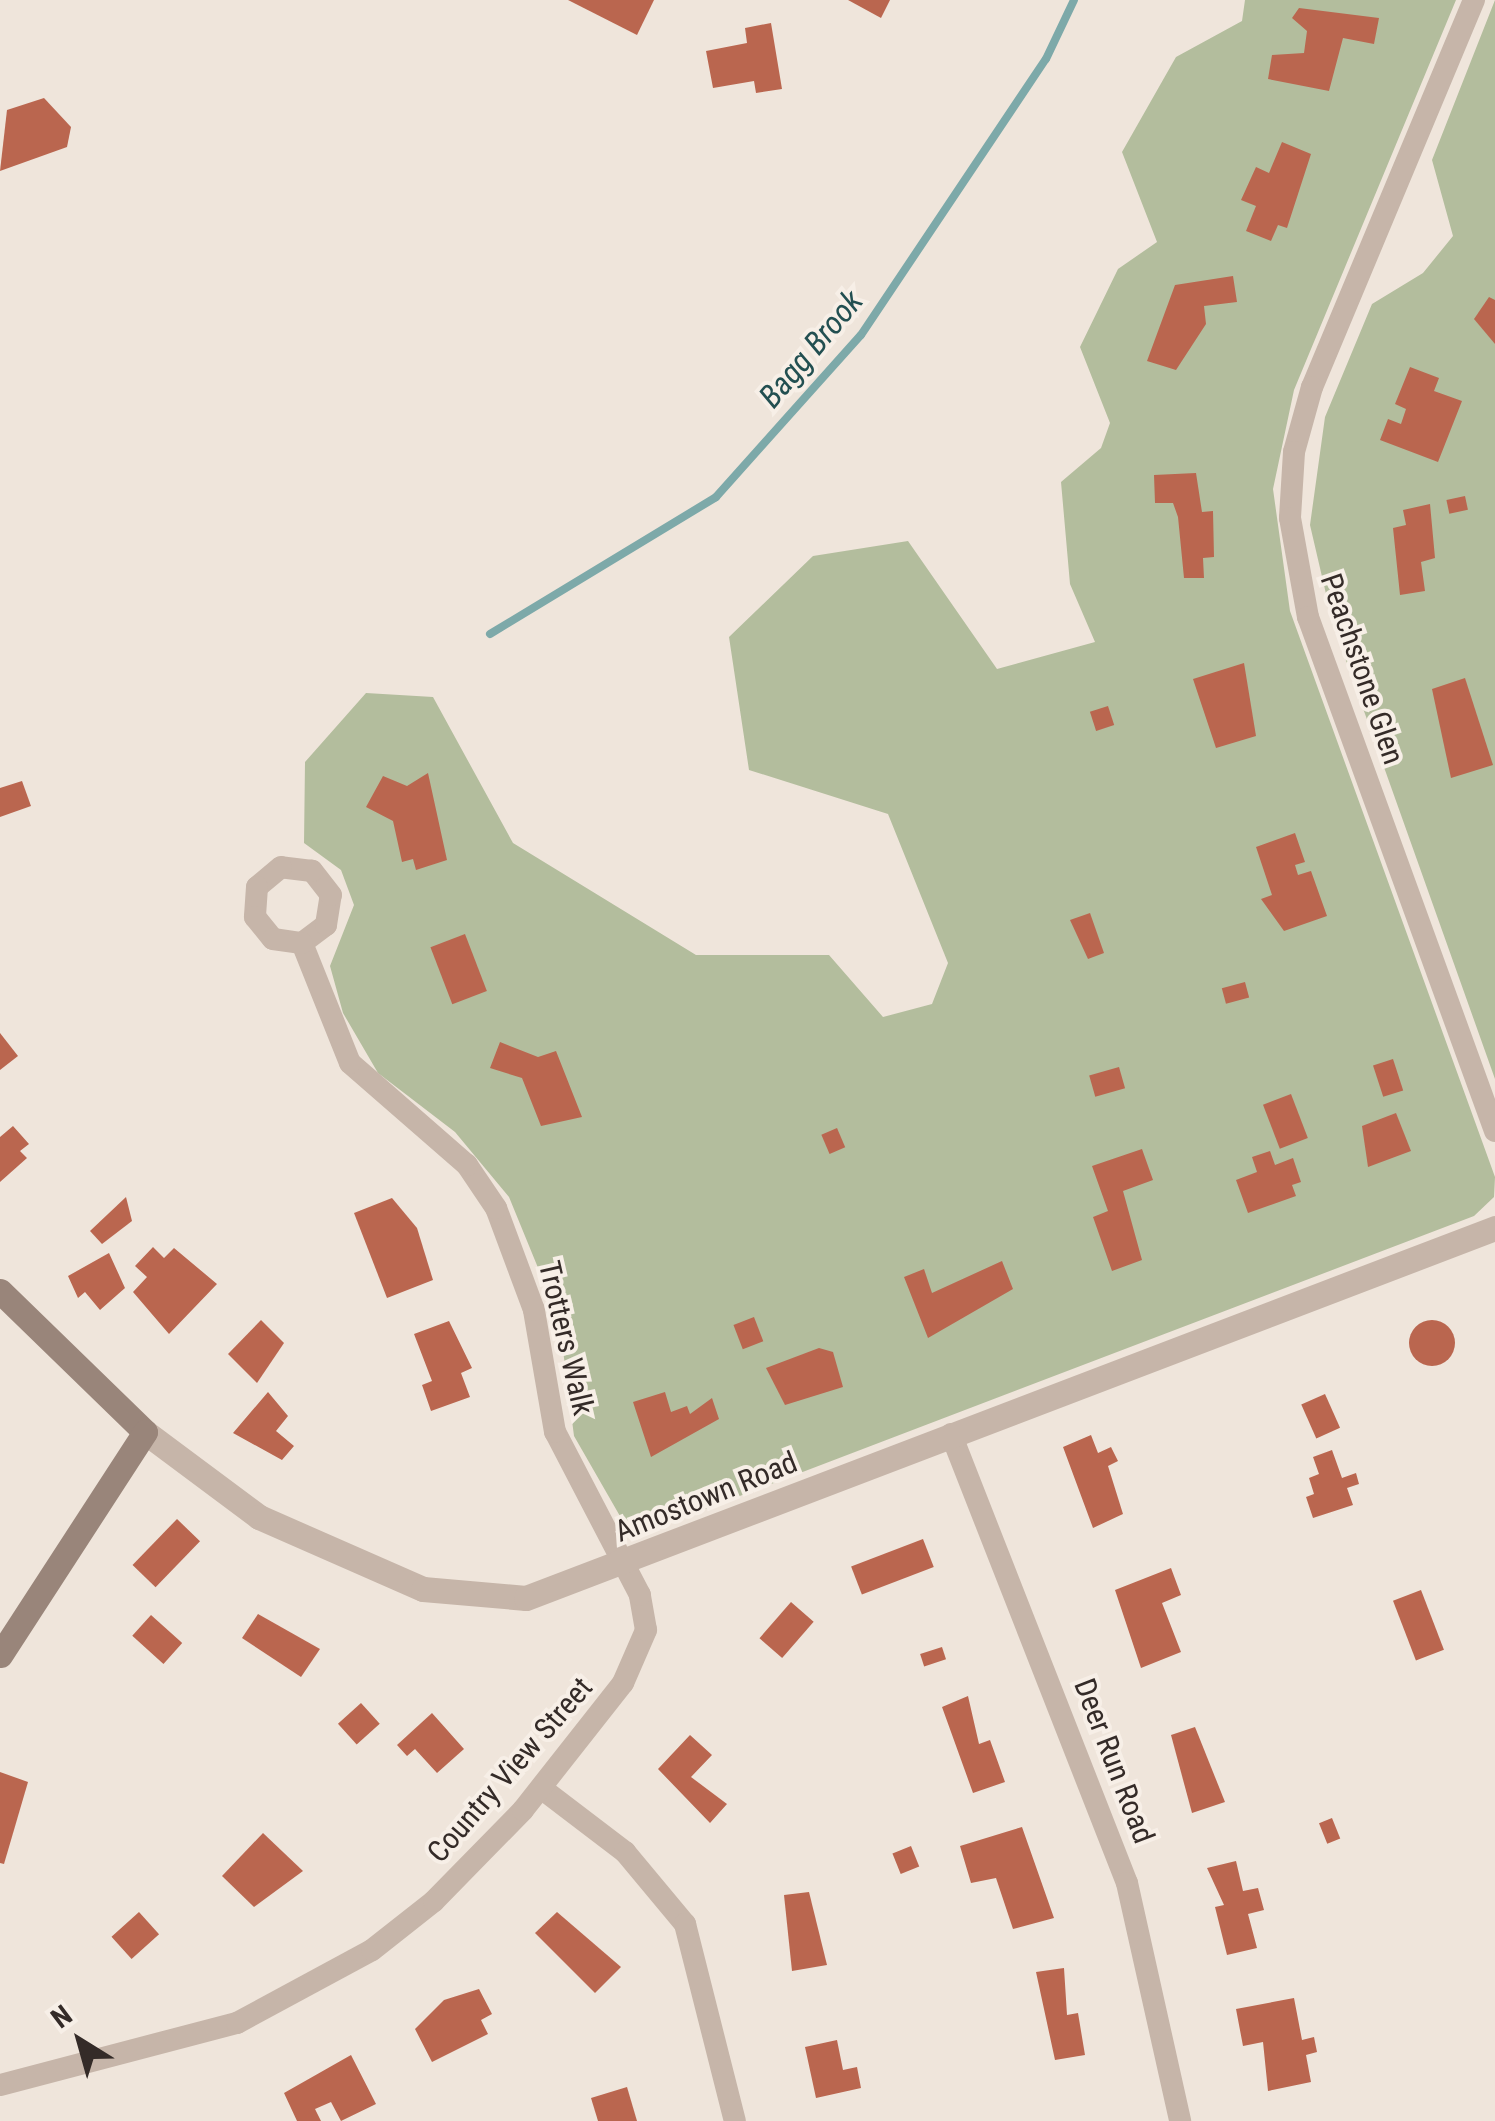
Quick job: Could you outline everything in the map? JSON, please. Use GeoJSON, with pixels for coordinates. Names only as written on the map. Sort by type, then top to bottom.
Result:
{"type":"FeatureCollection","features":[{"type":"Feature","properties":{"kind":"main road","name":"Amostown Road"},"geometry":{"type":"LineString","coordinates":[[0,1290],[145,1432]]}},
{"type":"Feature","properties":{"kind":"main road"},"geometry":{"type":"LineString","coordinates":[[0,1655],[145,1432]]}},
{"type":"Feature","properties":{"kind":"street","name":"Peachstone Glen"},"geometry":{"type":"LineString","coordinates":[[1474,0],[1312,387],[1294,452],[1290,518],[1308,617],[1495,1131]]}},
{"type":"Feature","properties":{"kind":"street","name":"Trotters Walk"},"geometry":{"type":"LineString","coordinates":[[302,943],[350,1063],[454,1153],[496,1208],[538,1323],[556,1432],[623,1566]]}},
{"type":"Feature","properties":{"kind":"street","name":"Amostown Road"},"geometry":{"type":"LineString","coordinates":[[145,1432],[259,1518],[423,1589],[526,1598],[623,1566],[951,1434],[1495,1228]]}},
{"type":"Feature","properties":{"kind":"street","name":"Deer Run Road"},"geometry":{"type":"LineString","coordinates":[[951,1434],[1116,1849],[1180,2121]]}},
{"type":"Feature","properties":{"kind":"street","name":"Country View Street"},"geometry":{"type":"LineString","coordinates":[[0,2086],[212,2032],[315,1985],[434,1901],[541,1788],[641,1648],[644,1605],[623,1566]]}},
{"type":"Feature","properties":{"kind":"street"},"geometry":{"type":"LineString","coordinates":[[541,1788],[626,1852],[685,1924],[735,2121]]}},
{"type":"Feature","properties":{"kind":"green space"},"geometry":{"type":"Polygon","coordinates":[[[1245,0],[1456,0],[1294,390],[1273,489],[1290,611],[1495,1177],[1494,1197],[1474,1216],[632,1537],[574,1436],[559,1319],[509,1197],[455,1132],[378,1073],[343,1013],[330,966],[354,905],[341,870],[304,843],[305,762],[366,693],[433,697],[513,843],[696,955],[829,955],[883,1017],[932,1004],[948,963],[888,814],[749,770],[729,637],[813,556],[908,541],[997,669],[1095,642],[1070,584],[1061,482],[1101,448],[1110,423],[1080,347],[1118,269],[1157,242],[1122,152],[1176,57],[1242,21],[1245,0]]]}},
{"type":"Feature","properties":{"kind":"green space"},"geometry":{"type":"Polygon","coordinates":[[[1495,0],[1495,1079],[1333,624],[1310,525],[1325,417],[1372,304],[1423,273],[1453,236],[1432,160],[1495,0]]]}},
{"type":"Feature","properties":{"kind":"building"},"geometry":{"type":"Polygon","coordinates":[[[568,0],[654,0],[637,35],[568,0]]]}},
{"type":"Feature","properties":{"kind":"building"},"geometry":{"type":"Polygon","coordinates":[[[848,0],[890,0],[881,18],[848,0]]]}},
{"type":"Feature","properties":{"kind":"building"},"geometry":{"type":"Polygon","coordinates":[[[1299,8],[1379,18],[1374,44],[1343,38],[1329,91],[1268,79],[1272,55],[1304,53],[1307,31],[1292,18],[1299,8]]]}},
{"type":"Feature","properties":{"kind":"building"},"geometry":{"type":"Polygon","coordinates":[[[771,23],[782,89],[756,93],[754,81],[713,88],[706,51],[747,43],[745,28],[771,23]]]}},
{"type":"Feature","properties":{"kind":"building"},"geometry":{"type":"Polygon","coordinates":[[[44,98],[71,127],[67,147],[0,171],[7,110],[44,98]]]}},
{"type":"Feature","properties":{"kind":"building"},"geometry":{"type":"Polygon","coordinates":[[[1282,142],[1311,154],[1287,228],[1278,225],[1271,241],[1246,231],[1256,206],[1241,200],[1256,167],[1269,173],[1282,142]]]}},
{"type":"Feature","properties":{"kind":"building"},"geometry":{"type":"Polygon","coordinates":[[[1233,276],[1237,302],[1204,306],[1206,324],[1176,370],[1147,361],[1175,285],[1233,276]]]}},
{"type":"Feature","properties":{"kind":"building"},"geometry":{"type":"Polygon","coordinates":[[[1489,297],[1495,300],[1495,344],[1474,319],[1489,297]]]}},
{"type":"Feature","properties":{"kind":"building"},"geometry":{"type":"Polygon","coordinates":[[[1410,367],[1439,378],[1434,391],[1462,401],[1438,462],[1380,440],[1388,419],[1401,424],[1406,409],[1395,404],[1410,367]]]}},
{"type":"Feature","properties":{"kind":"building"},"geometry":{"type":"Polygon","coordinates":[[[1196,473],[1202,512],[1213,511],[1214,557],[1203,558],[1204,578],[1184,578],[1178,517],[1173,503],[1155,503],[1154,475],[1196,473]]]}},
{"type":"Feature","properties":{"kind":"building"},"geometry":{"type":"Polygon","coordinates":[[[1465,496],[1468,510],[1449,514],[1446,500],[1465,496]]]}},
{"type":"Feature","properties":{"kind":"building"},"geometry":{"type":"Polygon","coordinates":[[[1430,504],[1435,558],[1421,562],[1425,591],[1400,595],[1393,528],[1406,525],[1403,510],[1430,504]]]}},
{"type":"Feature","properties":{"kind":"building"},"geometry":{"type":"Polygon","coordinates":[[[1244,663],[1256,736],[1216,748],[1193,679],[1244,663]]]}},
{"type":"Feature","properties":{"kind":"building"},"geometry":{"type":"Polygon","coordinates":[[[1465,678],[1493,765],[1451,778],[1432,689],[1465,678]]]}},
{"type":"Feature","properties":{"kind":"building"},"geometry":{"type":"Polygon","coordinates":[[[1108,706],[1114,725],[1096,731],[1090,712],[1108,706]]]}},
{"type":"Feature","properties":{"kind":"building"},"geometry":{"type":"Polygon","coordinates":[[[428,773],[447,860],[416,870],[413,859],[402,862],[393,821],[366,807],[383,776],[407,786],[428,773]]]}},
{"type":"Feature","properties":{"kind":"building"},"geometry":{"type":"Polygon","coordinates":[[[22,781],[31,806],[0,817],[0,788],[22,781]]]}},
{"type":"Feature","properties":{"kind":"building"},"geometry":{"type":"Polygon","coordinates":[[[1295,833],[1305,862],[1295,865],[1298,875],[1311,871],[1327,916],[1284,931],[1261,899],[1272,895],[1256,847],[1295,833]]]}},
{"type":"Feature","properties":{"kind":"building"},"geometry":{"type":"Polygon","coordinates":[[[1090,913],[1104,953],[1088,959],[1070,920],[1090,913]]]}},
{"type":"Feature","properties":{"kind":"building"},"geometry":{"type":"Polygon","coordinates":[[[465,934],[487,991],[452,1004],[430,947],[465,934]]]}},
{"type":"Feature","properties":{"kind":"building"},"geometry":{"type":"Polygon","coordinates":[[[1245,982],[1249,997],[1226,1004],[1222,988],[1245,982]]]}},
{"type":"Feature","properties":{"kind":"building"},"geometry":{"type":"Polygon","coordinates":[[[0,1033],[18,1056],[0,1070],[0,1033]]]}},
{"type":"Feature","properties":{"kind":"building"},"geometry":{"type":"Polygon","coordinates":[[[500,1042],[538,1057],[556,1051],[582,1117],[541,1126],[522,1078],[490,1068],[500,1042]]]}},
{"type":"Feature","properties":{"kind":"building"},"geometry":{"type":"Polygon","coordinates":[[[1393,1059],[1403,1090],[1383,1097],[1373,1065],[1393,1059]]]}},
{"type":"Feature","properties":{"kind":"building"},"geometry":{"type":"Polygon","coordinates":[[[1119,1067],[1125,1088],[1095,1097],[1089,1076],[1119,1067]]]}},
{"type":"Feature","properties":{"kind":"building"},"geometry":{"type":"Polygon","coordinates":[[[1291,1094],[1308,1138],[1280,1149],[1263,1105],[1291,1094]]]}},
{"type":"Feature","properties":{"kind":"building"},"geometry":{"type":"Polygon","coordinates":[[[1396,1113],[1411,1151],[1368,1167],[1362,1126],[1396,1113]]]}},
{"type":"Feature","properties":{"kind":"building"},"geometry":{"type":"Polygon","coordinates":[[[13,1126],[29,1144],[20,1151],[27,1158],[0,1182],[0,1137],[13,1126]]]}},
{"type":"Feature","properties":{"kind":"building"},"geometry":{"type":"Polygon","coordinates":[[[837,1128],[845,1147],[830,1154],[821,1135],[837,1128]]]}},
{"type":"Feature","properties":{"kind":"building"},"geometry":{"type":"Polygon","coordinates":[[[1142,1149],[1153,1180],[1123,1191],[1142,1260],[1112,1271],[1093,1217],[1108,1211],[1092,1166],[1142,1149]]]}},
{"type":"Feature","properties":{"kind":"building"},"geometry":{"type":"Polygon","coordinates":[[[1270,1151],[1275,1165],[1293,1158],[1301,1182],[1292,1185],[1296,1196],[1248,1213],[1236,1180],[1257,1172],[1252,1157],[1270,1151]]]}},
{"type":"Feature","properties":{"kind":"building"},"geometry":{"type":"Polygon","coordinates":[[[126,1197],[132,1221],[102,1244],[90,1231],[126,1197]]]}},
{"type":"Feature","properties":{"kind":"building"},"geometry":{"type":"Polygon","coordinates":[[[392,1198],[417,1228],[433,1280],[387,1298],[354,1213],[392,1198]]]}},
{"type":"Feature","properties":{"kind":"building"},"geometry":{"type":"Polygon","coordinates":[[[153,1247],[164,1258],[174,1248],[217,1284],[169,1334],[133,1292],[147,1277],[135,1266],[153,1247]]]}},
{"type":"Feature","properties":{"kind":"building"},"geometry":{"type":"Polygon","coordinates":[[[109,1253],[125,1288],[100,1310],[85,1292],[78,1298],[68,1276],[109,1253]]]}},
{"type":"Feature","properties":{"kind":"building"},"geometry":{"type":"Polygon","coordinates":[[[1002,1261],[1013,1289],[928,1338],[904,1277],[924,1269],[932,1293],[1002,1261]]]}},
{"type":"Feature","properties":{"kind":"building"},"geometry":{"type":"Polygon","coordinates":[[[754,1317],[763,1341],[743,1349],[733,1325],[754,1317]]]}},
{"type":"Feature","properties":{"kind":"building"},"geometry":{"type":"Polygon","coordinates":[[[261,1320],[284,1343],[257,1383],[228,1354],[261,1320]]]}},
{"type":"Feature","properties":{"kind":"building"},"geometry":{"type":"Polygon","coordinates":[[[1432,1320],[1448,1327],[1455,1343],[1448,1359],[1432,1366],[1416,1359],[1409,1343],[1416,1327],[1432,1320]]]}},
{"type":"Feature","properties":{"kind":"building"},"geometry":{"type":"Polygon","coordinates":[[[449,1321],[472,1368],[461,1373],[470,1397],[431,1411],[422,1385],[432,1381],[414,1334],[449,1321]]]}},
{"type":"Feature","properties":{"kind":"building"},"geometry":{"type":"Polygon","coordinates":[[[819,1348],[833,1352],[843,1387],[785,1405],[766,1368],[819,1348]]]}},
{"type":"Feature","properties":{"kind":"building"},"geometry":{"type":"Polygon","coordinates":[[[268,1392],[288,1416],[276,1431],[294,1446],[282,1460],[233,1433],[268,1392]]]}},
{"type":"Feature","properties":{"kind":"building"},"geometry":{"type":"Polygon","coordinates":[[[665,1392],[671,1412],[687,1406],[690,1414],[712,1398],[719,1419],[651,1457],[633,1402],[665,1392]]]}},
{"type":"Feature","properties":{"kind":"building"},"geometry":{"type":"Polygon","coordinates":[[[1325,1394],[1340,1428],[1316,1438],[1301,1405],[1325,1394]]]}},
{"type":"Feature","properties":{"kind":"building"},"geometry":{"type":"Polygon","coordinates":[[[1091,1435],[1098,1453],[1111,1447],[1118,1461],[1108,1466],[1123,1514],[1093,1528],[1063,1447],[1091,1435]]]}},
{"type":"Feature","properties":{"kind":"building"},"geometry":{"type":"Polygon","coordinates":[[[1332,1450],[1342,1478],[1356,1473],[1359,1484],[1347,1488],[1353,1505],[1313,1518],[1306,1497],[1314,1494],[1309,1478],[1319,1474],[1313,1457],[1332,1450]]]}},
{"type":"Feature","properties":{"kind":"building"},"geometry":{"type":"Polygon","coordinates":[[[177,1519],[200,1541],[156,1587],[133,1565],[177,1519]]]}},
{"type":"Feature","properties":{"kind":"building"},"geometry":{"type":"Polygon","coordinates":[[[923,1539],[934,1567],[862,1595],[851,1567],[923,1539]]]}},
{"type":"Feature","properties":{"kind":"building"},"geometry":{"type":"Polygon","coordinates":[[[1171,1568],[1181,1595],[1162,1603],[1181,1652],[1141,1668],[1115,1590],[1171,1568]]]}},
{"type":"Feature","properties":{"kind":"building"},"geometry":{"type":"Polygon","coordinates":[[[1421,1590],[1444,1650],[1416,1661],[1393,1601],[1421,1590]]]}},
{"type":"Feature","properties":{"kind":"building"},"geometry":{"type":"Polygon","coordinates":[[[791,1602],[814,1622],[782,1658],[760,1638],[791,1602]]]}},
{"type":"Feature","properties":{"kind":"building"},"geometry":{"type":"Polygon","coordinates":[[[258,1614],[320,1649],[301,1677],[242,1638],[258,1614]]]}},
{"type":"Feature","properties":{"kind":"building"},"geometry":{"type":"Polygon","coordinates":[[[151,1615],[182,1643],[163,1664],[132,1636],[151,1615]]]}},
{"type":"Feature","properties":{"kind":"building"},"geometry":{"type":"Polygon","coordinates":[[[942,1647],[946,1659],[924,1666],[920,1654],[942,1647]]]}},
{"type":"Feature","properties":{"kind":"building"},"geometry":{"type":"Polygon","coordinates":[[[968,1696],[979,1744],[990,1740],[1005,1782],[973,1793],[942,1707],[968,1696]]]}},
{"type":"Feature","properties":{"kind":"building"},"geometry":{"type":"Polygon","coordinates":[[[361,1703],[380,1724],[357,1745],[338,1724],[361,1703]]]}},
{"type":"Feature","properties":{"kind":"building"},"geometry":{"type":"Polygon","coordinates":[[[432,1713],[464,1749],[437,1773],[415,1749],[407,1756],[397,1745],[432,1713]]]}},
{"type":"Feature","properties":{"kind":"building"},"geometry":{"type":"Polygon","coordinates":[[[1195,1727],[1225,1802],[1192,1813],[1171,1735],[1195,1727]]]}},
{"type":"Feature","properties":{"kind":"building"},"geometry":{"type":"Polygon","coordinates":[[[690,1735],[712,1755],[691,1777],[727,1804],[710,1823],[658,1769],[690,1735]]]}},
{"type":"Feature","properties":{"kind":"building"},"geometry":{"type":"Polygon","coordinates":[[[0,1772],[28,1782],[4,1864],[0,1863],[0,1772]]]}},
{"type":"Feature","properties":{"kind":"building"},"geometry":{"type":"Polygon","coordinates":[[[1332,1818],[1340,1838],[1327,1844],[1319,1823],[1332,1818]]]}},
{"type":"Feature","properties":{"kind":"building"},"geometry":{"type":"Polygon","coordinates":[[[1022,1827],[1054,1918],[1013,1929],[996,1878],[971,1883],[960,1846],[1022,1827]]]}},
{"type":"Feature","properties":{"kind":"building"},"geometry":{"type":"Polygon","coordinates":[[[263,1833],[303,1871],[254,1907],[222,1876],[263,1833]]]}},
{"type":"Feature","properties":{"kind":"building"},"geometry":{"type":"Polygon","coordinates":[[[911,1846],[919,1866],[901,1874],[892,1853],[911,1846]]]}},
{"type":"Feature","properties":{"kind":"building"},"geometry":{"type":"Polygon","coordinates":[[[1236,1861],[1243,1891],[1258,1888],[1264,1910],[1248,1914],[1257,1948],[1227,1955],[1215,1907],[1224,1905],[1207,1868],[1236,1861]]]}},
{"type":"Feature","properties":{"kind":"building"},"geometry":{"type":"Polygon","coordinates":[[[809,1892],[827,1965],[792,1971],[784,1895],[809,1892]]]}},
{"type":"Feature","properties":{"kind":"building"},"geometry":{"type":"Polygon","coordinates":[[[139,1912],[159,1934],[132,1959],[112,1937],[139,1912]]]}},
{"type":"Feature","properties":{"kind":"building"},"geometry":{"type":"Polygon","coordinates":[[[557,1912],[621,1967],[595,1993],[535,1933],[557,1912]]]}},
{"type":"Feature","properties":{"kind":"building"},"geometry":{"type":"Polygon","coordinates":[[[1064,1968],[1067,2015],[1078,2013],[1085,2055],[1055,2060],[1036,1972],[1064,1968]]]}},
{"type":"Feature","properties":{"kind":"building"},"geometry":{"type":"Polygon","coordinates":[[[479,1989],[492,2014],[481,2020],[488,2034],[432,2062],[415,2029],[444,2000],[479,1989]]]}},
{"type":"Feature","properties":{"kind":"building"},"geometry":{"type":"Polygon","coordinates":[[[1294,1998],[1302,2040],[1314,2037],[1317,2052],[1306,2055],[1311,2082],[1268,2091],[1263,2042],[1243,2046],[1236,2009],[1294,1998]]]}},
{"type":"Feature","properties":{"kind":"building"},"geometry":{"type":"Polygon","coordinates":[[[837,2040],[843,2070],[857,2067],[861,2088],[816,2098],[805,2047],[837,2040]]]}},
{"type":"Feature","properties":{"kind":"building"},"geometry":{"type":"Polygon","coordinates":[[[351,2055],[376,2104],[341,2121],[331,2102],[315,2109],[321,2121],[297,2121],[284,2093],[351,2055]]]}},
{"type":"Feature","properties":{"kind":"building"},"geometry":{"type":"Polygon","coordinates":[[[627,2087],[637,2121],[598,2121],[591,2098],[627,2087]]]}},
{"type":"Feature","properties":{"kind":"waterway","name":"Bagg Brook"},"geometry":{"type":"LineString","coordinates":[[490,634],[716,497],[861,335],[1046,59],[1074,0]]}}]}
